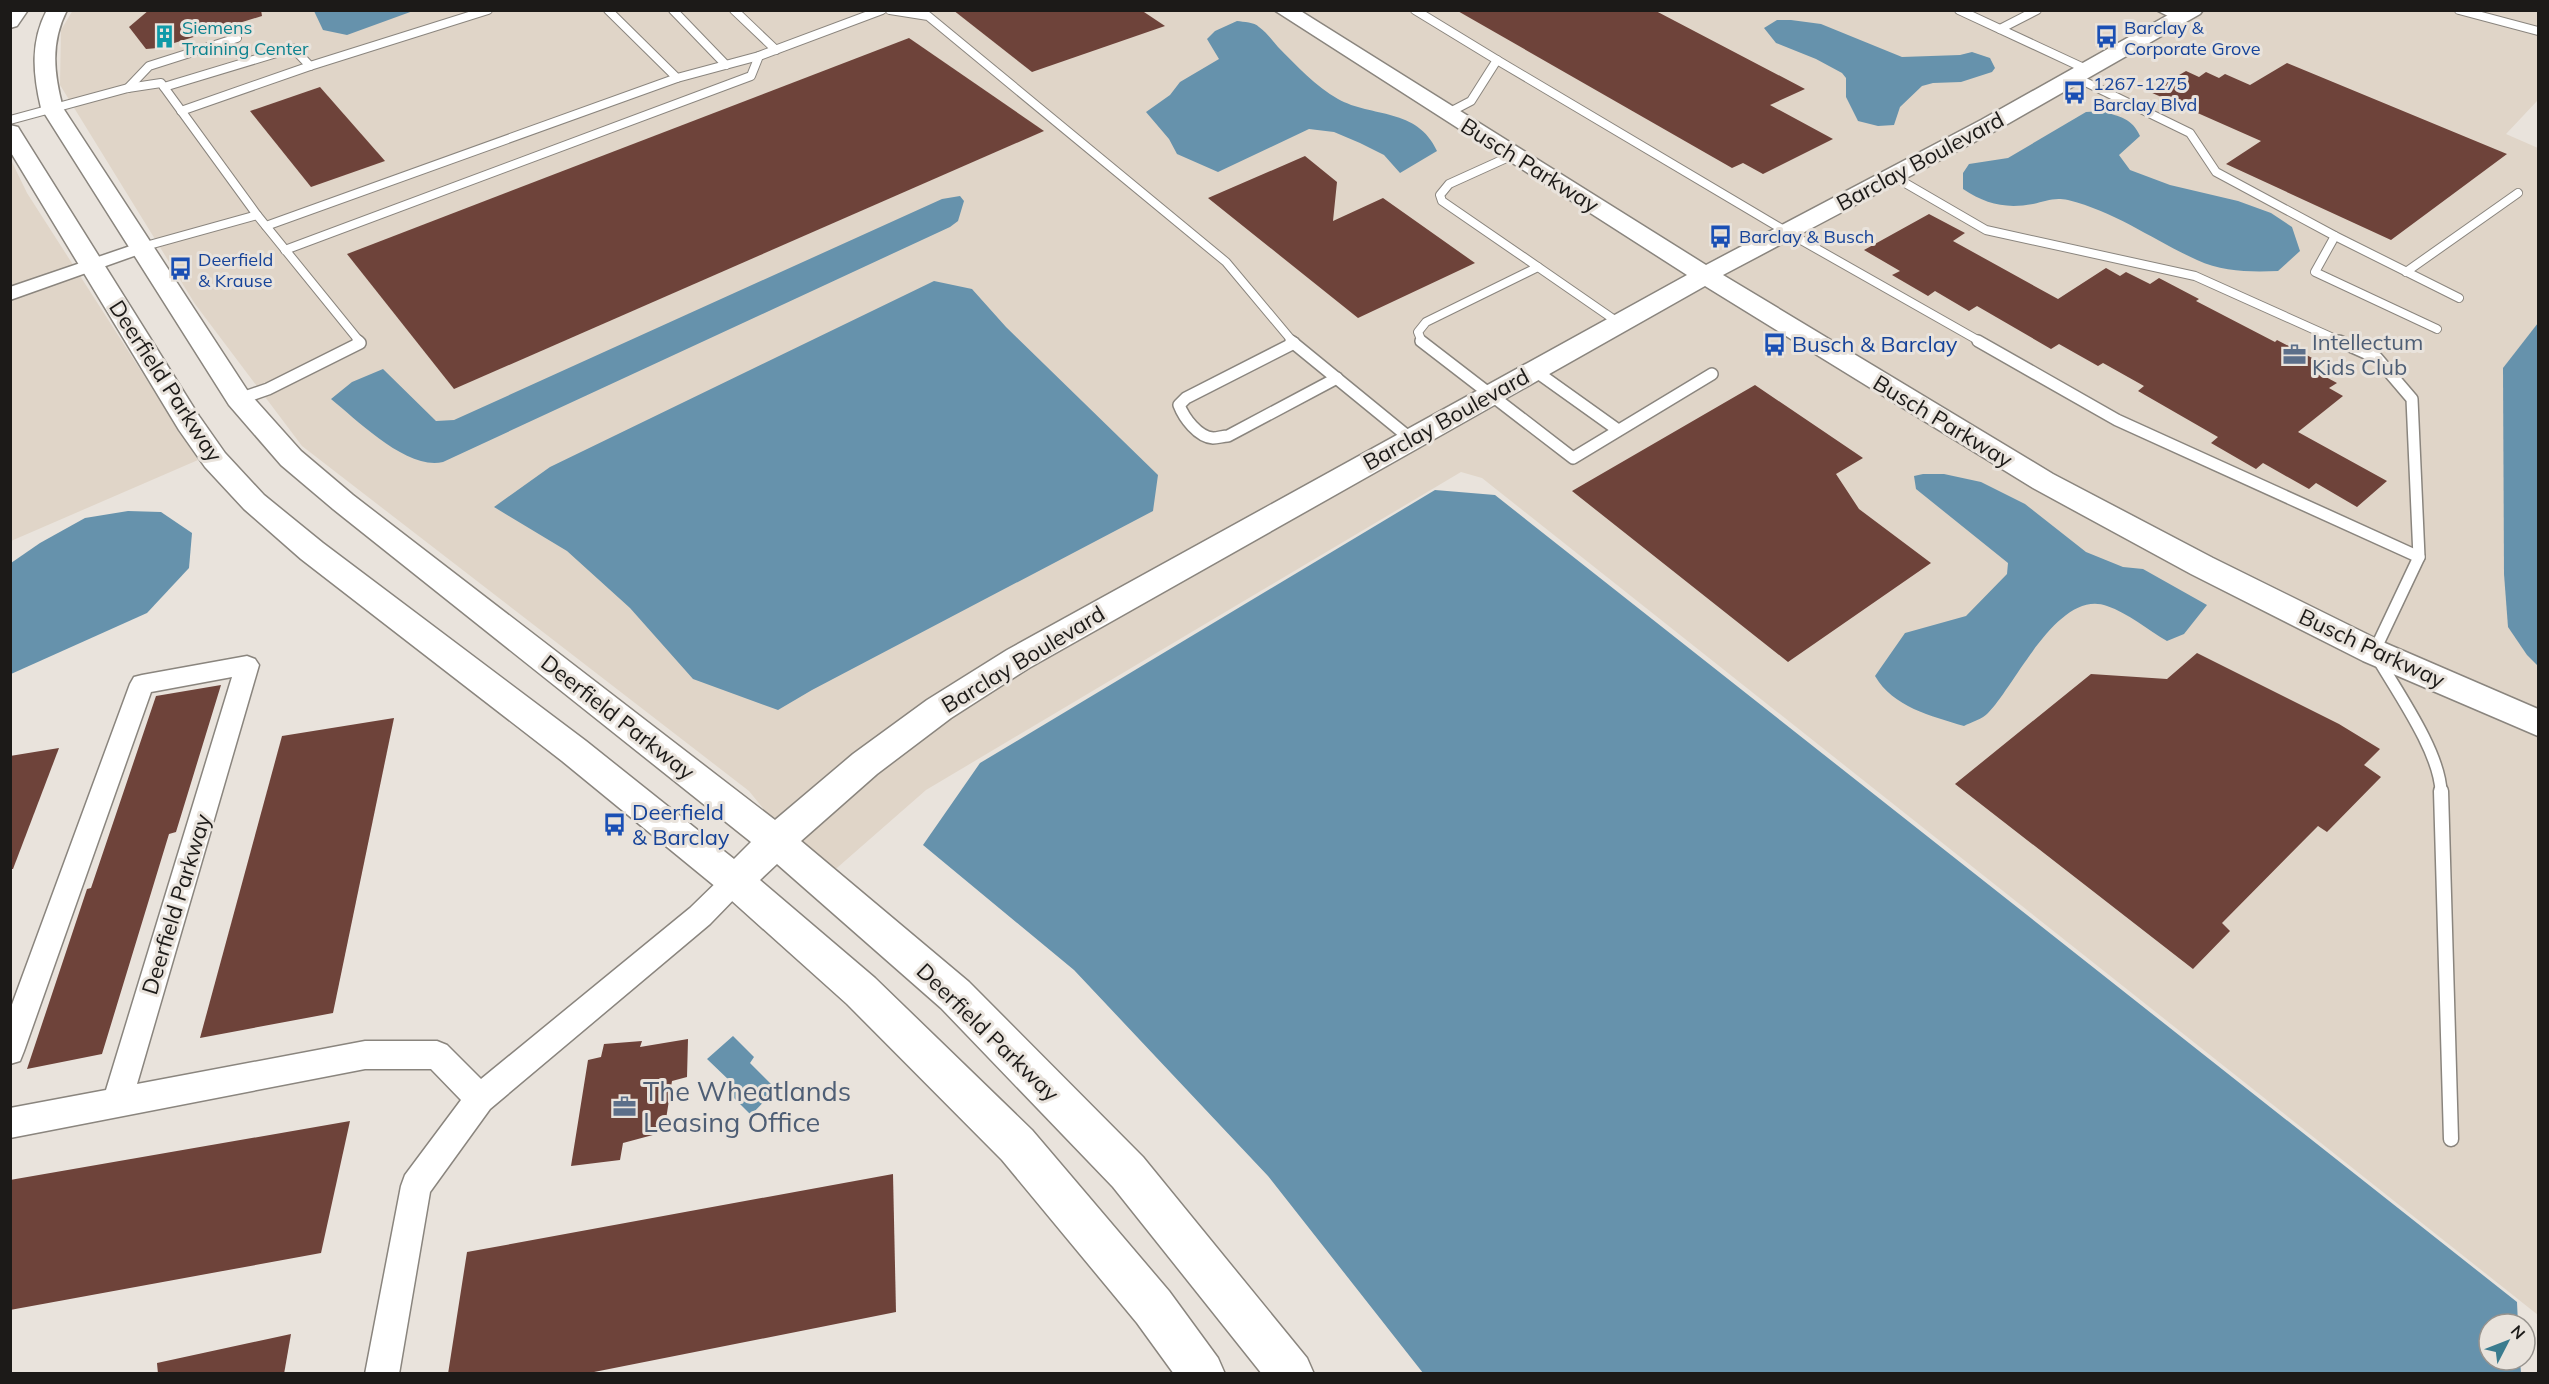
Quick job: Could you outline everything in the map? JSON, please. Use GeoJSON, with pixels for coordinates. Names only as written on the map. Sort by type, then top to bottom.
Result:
{"type":"FeatureCollection","features":[{"type":"Feature","properties":{"kind":"main road"},"geometry":{"type":"LineString","coordinates":[[10,22],[18,10]]}},
{"type":"Feature","properties":{"kind":"main road","name":"Deerfield Parkway"},"geometry":{"type":"LineString","coordinates":[[57,10],[43,54],[44,79],[52,108],[239,399],[291,458],[343,502],[776,841],[955,995],[1128,1172],[1291,1374]]}},
{"type":"Feature","properties":{"kind":"main road","name":"Busch Parkway"},"geometry":{"type":"LineString","coordinates":[[1284,10],[1705,275],[2043,481],[2202,566],[2374,652],[2538,723]]}},
{"type":"Feature","properties":{"kind":"main road","name":"Barclay Boulevard"},"geometry":{"type":"LineString","coordinates":[[735,881],[776,841],[865,764],[959,696],[1018,659],[1705,275],[2081,73],[2178,13]]}},
{"type":"Feature","properties":{"kind":"main road","name":"Deerfield Parkway"},"geometry":{"type":"LineString","coordinates":[[10,132],[189,423],[215,460],[254,502],[312,551],[574,751],[735,881],[861,991],[1017,1145],[1153,1307],[1202,1374]]}},
{"type":"Feature","properties":{"kind":"street"},"geometry":{"type":"LineString","coordinates":[[10,294],[142,248]]}},
{"type":"Feature","properties":{"kind":"street","name":"Deerfield Parkway"},"geometry":{"type":"LineString","coordinates":[[10,1051],[142,684],[247,665],[117,1102]]}},
{"type":"Feature","properties":{"kind":"street"},"geometry":{"type":"LineString","coordinates":[[382,1374],[416,1186],[480,1099],[700,915],[735,881]]}},
{"type":"Feature","properties":{"kind":"street"},"geometry":{"type":"LineString","coordinates":[[10,1123],[365,1055],[437,1055],[480,1099]]}},
{"type":"Feature","properties":{"kind":"lane"},"geometry":{"type":"LineString","coordinates":[[182,111],[309,66],[488,10]]}},
{"type":"Feature","properties":{"kind":"lane"},"geometry":{"type":"LineString","coordinates":[[608,10],[676,78]]}},
{"type":"Feature","properties":{"kind":"lane"},"geometry":{"type":"LineString","coordinates":[[673,10],[726,65]]}},
{"type":"Feature","properties":{"kind":"lane"},"geometry":{"type":"LineString","coordinates":[[734,10],[776,50]]}},
{"type":"Feature","properties":{"kind":"lane"},"geometry":{"type":"LineString","coordinates":[[266,226],[676,78],[759,56],[882,10]]}},
{"type":"Feature","properties":{"kind":"lane"},"geometry":{"type":"LineString","coordinates":[[891,10],[928,16],[1140,189],[1226,262],[1294,343],[1411,439]]}},
{"type":"Feature","properties":{"kind":"lane"},"geometry":{"type":"LineString","coordinates":[[1415,10],[1787,232],[2117,420],[2419,557]]}},
{"type":"Feature","properties":{"kind":"lane"},"geometry":{"type":"LineString","coordinates":[[1959,10],[2000,29],[2190,133],[2216,172],[2335,236],[2459,298]]}},
{"type":"Feature","properties":{"kind":"lane"},"geometry":{"type":"LineString","coordinates":[[2000,29],[2037,10]]}},
{"type":"Feature","properties":{"kind":"lane"},"geometry":{"type":"LineString","coordinates":[[2459,10],[2538,31]]}},
{"type":"Feature","properties":{"kind":"lane"},"geometry":{"type":"LineString","coordinates":[[128,87],[149,66],[237,38]]}},
{"type":"Feature","properties":{"kind":"lane"},"geometry":{"type":"LineString","coordinates":[[164,87],[293,48],[309,66]]}},
{"type":"Feature","properties":{"kind":"lane"},"geometry":{"type":"LineString","coordinates":[[285,250],[751,76],[759,56]]}},
{"type":"Feature","properties":{"kind":"lane"},"geometry":{"type":"LineString","coordinates":[[1448,113],[1471,101],[1497,60]]}},
{"type":"Feature","properties":{"kind":"lane"},"geometry":{"type":"LineString","coordinates":[[10,120],[128,87],[161,83],[257,215],[360,343],[268,389],[239,399]]}},
{"type":"Feature","properties":{"kind":"lane"},"geometry":{"type":"LineString","coordinates":[[1513,154],[1449,184],[1440,195],[1442,201],[1619,323]]}},
{"type":"Feature","properties":{"kind":"lane"},"geometry":{"type":"LineString","coordinates":[[1893,176],[1986,230],[2195,276],[2377,358],[2412,399],[2419,557],[2374,652],[2423,736],[2441,779],[2451,1139]]}},
{"type":"Feature","properties":{"kind":"lane"},"geometry":{"type":"LineString","coordinates":[[2406,272],[2518,193]]}},
{"type":"Feature","properties":{"kind":"lane"},"geometry":{"type":"LineString","coordinates":[[142,248],[257,215]]}},
{"type":"Feature","properties":{"kind":"lane"},"geometry":{"type":"LineString","coordinates":[[2335,236],[2315,272],[2437,329]]}},
{"type":"Feature","properties":{"kind":"lane"},"geometry":{"type":"LineString","coordinates":[[1538,267],[1426,322],[1418,332],[1422,343],[1573,458],[1713,374]]}},
{"type":"Feature","properties":{"kind":"lane"},"geometry":{"type":"LineString","coordinates":[[1294,343],[1186,398],[1179,405],[1181,413],[1203,433],[1214,438],[1228,436],[1337,378]]}},
{"type":"Feature","properties":{"kind":"lane"},"geometry":{"type":"LineString","coordinates":[[1534,370],[1618,430]]}},
{"type":"Feature","properties":{"kind":"shaded area"},"geometry":{"type":"Polygon","coordinates":[[[73,10],[2538,11],[2538,100],[2506,134],[2538,148],[2538,1315],[1482,478],[1461,472],[926,790],[822,881],[749,791],[302,446],[195,304],[60,85],[61,30],[73,10]]]}},
{"type":"Feature","properties":{"kind":"shaded area"},"geometry":{"type":"Polygon","coordinates":[[[10,158],[27,193],[198,460],[11,541],[10,158]]]}},
{"type":"Feature","properties":{"kind":"water"},"geometry":{"type":"Polygon","coordinates":[[[314,11],[413,11],[347,35],[323,30],[314,11]]]}},
{"type":"Feature","properties":{"kind":"water"},"geometry":{"type":"Polygon","coordinates":[[[1777,20],[1821,24],[1902,57],[1960,55],[1972,52],[1990,58],[1995,68],[1992,72],[1961,82],[1933,83],[1922,86],[1900,107],[1894,125],[1878,126],[1858,121],[1846,97],[1846,78],[1842,73],[1816,59],[1776,43],[1764,28],[1777,20]]]}},
{"type":"Feature","properties":{"kind":"water"},"geometry":{"type":"Polygon","coordinates":[[[1237,21],[1257,25],[1299,68],[1330,94],[1351,105],[1406,120],[1428,137],[1437,151],[1400,173],[1384,155],[1360,143],[1334,132],[1309,129],[1218,172],[1177,154],[1169,139],[1146,112],[1170,95],[1180,82],[1219,59],[1207,39],[1215,31],[1237,21]]]}},
{"type":"Feature","properties":{"kind":"water"},"geometry":{"type":"Polygon","coordinates":[[[2102,111],[2129,122],[2140,136],[2119,155],[2130,170],[2170,185],[2238,201],[2271,213],[2292,227],[2300,251],[2278,271],[2227,269],[2197,260],[2086,205],[2058,199],[2013,206],[1996,204],[1963,189],[1963,173],[1969,164],[2008,158],[2086,112],[2102,111]]]}},
{"type":"Feature","properties":{"kind":"water"},"geometry":{"type":"Polygon","coordinates":[[[960,196],[964,201],[958,221],[950,227],[443,462],[429,463],[399,452],[369,431],[331,399],[352,382],[383,369],[436,421],[454,420],[942,199],[960,196]]]}},
{"type":"Feature","properties":{"kind":"water"},"geometry":{"type":"Polygon","coordinates":[[[934,281],[972,289],[1006,327],[1158,475],[1153,511],[778,710],[693,679],[630,608],[567,551],[494,507],[550,467],[934,281]]]}},
{"type":"Feature","properties":{"kind":"water"},"geometry":{"type":"Polygon","coordinates":[[[2538,323],[2538,666],[2527,655],[2508,627],[2504,574],[2503,368],[2538,323]]]}},
{"type":"Feature","properties":{"kind":"water"},"geometry":{"type":"Polygon","coordinates":[[[1944,474],[1981,482],[2025,504],[2086,552],[2123,567],[2143,569],[2207,605],[2184,634],[2167,641],[2115,609],[2089,604],[2072,611],[2055,625],[2039,643],[1999,700],[1983,717],[1964,726],[1914,709],[1892,695],[1875,676],[1905,633],[1966,616],[2007,574],[2008,563],[1916,489],[1914,476],[1944,474]]]}},
{"type":"Feature","properties":{"kind":"water"},"geometry":{"type":"Polygon","coordinates":[[[1435,490],[1495,495],[2517,1302],[2517,1312],[2477,1312],[2477,1372],[2521,1373],[1423,1373],[1268,1176],[1074,970],[923,845],[980,763],[1435,490]]]}},
{"type":"Feature","properties":{"kind":"water"},"geometry":{"type":"Polygon","coordinates":[[[128,511],[161,512],[192,533],[189,568],[147,613],[11,674],[11,563],[40,543],[85,518],[128,511]]]}},
{"type":"Feature","properties":{"kind":"water"},"geometry":{"type":"Polygon","coordinates":[[[733,1036],[754,1057],[750,1063],[776,1089],[751,1115],[725,1089],[732,1083],[707,1059],[733,1036]]]}},
{"type":"Feature","properties":{"kind":"building","name":"Siemens Training Center"},"geometry":{"type":"Polygon","coordinates":[[[149,10],[261,10],[262,16],[158,48],[146,49],[129,27],[149,10]]]}},
{"type":"Feature","properties":{"kind":"building"},"geometry":{"type":"Polygon","coordinates":[[[953,10],[1141,10],[1165,26],[1032,72],[953,10]]]}},
{"type":"Feature","properties":{"kind":"building"},"geometry":{"type":"Polygon","coordinates":[[[1456,10],[1654,10],[1805,89],[1770,105],[1833,139],[1763,174],[1743,163],[1732,168],[1456,10]]]}},
{"type":"Feature","properties":{"kind":"building"},"geometry":{"type":"Polygon","coordinates":[[[909,38],[1044,131],[454,389],[347,254],[909,38]]]}},
{"type":"Feature","properties":{"kind":"building"},"geometry":{"type":"Polygon","coordinates":[[[2287,63],[2507,154],[2391,240],[2226,164],[2261,141],[2150,92],[2186,71],[2199,77],[2206,72],[2219,78],[2225,74],[2250,85],[2287,63]]]}},
{"type":"Feature","properties":{"kind":"building"},"geometry":{"type":"Polygon","coordinates":[[[320,87],[385,161],[311,187],[250,111],[320,87]]]}},
{"type":"Feature","properties":{"kind":"building"},"geometry":{"type":"Polygon","coordinates":[[[1305,156],[1337,182],[1333,221],[1383,198],[1475,263],[1358,318],[1208,198],[1305,156]]]}},
{"type":"Feature","properties":{"kind":"building"},"geometry":{"type":"Polygon","coordinates":[[[1929,214],[1965,233],[1953,241],[2058,299],[2106,268],[2120,276],[2126,272],[2150,284],[2159,278],[2199,299],[2196,301],[2275,342],[2277,340],[2320,362],[2311,369],[2337,383],[2329,388],[2343,396],[2298,432],[2387,481],[2357,507],[2316,483],[2309,489],[2263,463],[2256,469],[2211,443],[2218,437],[2138,391],[2144,386],[2103,363],[2098,366],[2059,344],[2051,349],[1977,306],[1969,311],[1935,291],[1928,296],[1892,275],[1900,271],[1864,250],[1929,214]]]}},
{"type":"Feature","properties":{"kind":"building"},"geometry":{"type":"Polygon","coordinates":[[[1755,385],[1863,458],[1836,474],[1859,509],[1931,563],[1788,662],[1572,491],[1755,385]]]}},
{"type":"Feature","properties":{"kind":"building"},"geometry":{"type":"Polygon","coordinates":[[[2197,653],[2339,724],[2380,749],[2364,765],[2381,777],[2327,832],[2318,826],[2222,923],[2230,931],[2193,969],[1955,784],[2091,674],[2167,679],[2197,653]]]}},
{"type":"Feature","properties":{"kind":"building"},"geometry":{"type":"Polygon","coordinates":[[[221,685],[176,832],[169,834],[102,1054],[27,1069],[87,889],[91,888],[156,696],[221,685]]]}},
{"type":"Feature","properties":{"kind":"building"},"geometry":{"type":"Polygon","coordinates":[[[394,718],[333,1013],[200,1038],[282,736],[394,718]]]}},
{"type":"Feature","properties":{"kind":"building"},"geometry":{"type":"Polygon","coordinates":[[[59,748],[13,869],[10,869],[10,756],[59,748]]]}},
{"type":"Feature","properties":{"kind":"building","name":"The Wheatlands Leasing Office"},"geometry":{"type":"Polygon","coordinates":[[[688,1039],[687,1077],[672,1081],[664,1132],[623,1143],[620,1160],[571,1166],[588,1060],[601,1057],[604,1044],[642,1041],[640,1047],[688,1039]]]}},
{"type":"Feature","properties":{"kind":"building"},"geometry":{"type":"Polygon","coordinates":[[[350,1121],[321,1253],[10,1310],[10,1180],[350,1121]]]}},
{"type":"Feature","properties":{"kind":"building"},"geometry":{"type":"Polygon","coordinates":[[[893,1174],[896,1312],[584,1374],[448,1374],[467,1252],[893,1174]]]}},
{"type":"Feature","properties":{"kind":"building"},"geometry":{"type":"Polygon","coordinates":[[[291,1334],[284,1374],[158,1374],[157,1363],[291,1334]]]}},
{"type":"Feature","properties":{"kind":"place","name":"Siemens Training Center"},"geometry":{"type":"Point","coordinates":[164,37]}},
{"type":"Feature","properties":{"kind":"place","name":"Barclay & Corporate Grove"},"geometry":{"type":"Point","coordinates":[2106,37]}},
{"type":"Feature","properties":{"kind":"place","name":"1267-1275 Barclay Blvd"},"geometry":{"type":"Point","coordinates":[2075,93]}},
{"type":"Feature","properties":{"kind":"place","name":"Barclay & Busch"},"geometry":{"type":"Point","coordinates":[1721,236]}},
{"type":"Feature","properties":{"kind":"place","name":"Deerfield & Krause"},"geometry":{"type":"Point","coordinates":[180,269]}},
{"type":"Feature","properties":{"kind":"place","name":"Busch & Barclay"},"geometry":{"type":"Point","coordinates":[1774,344]}},
{"type":"Feature","properties":{"kind":"place","name":"Intellectum Kids Club"},"geometry":{"type":"Point","coordinates":[2294,355]}},
{"type":"Feature","properties":{"kind":"place","name":"Deerfield & Barclay"},"geometry":{"type":"Point","coordinates":[614,825]}},
{"type":"Feature","properties":{"kind":"place","name":"The Wheatlands Leasing Office"},"geometry":{"type":"Point","coordinates":[625,1107]}}]}
